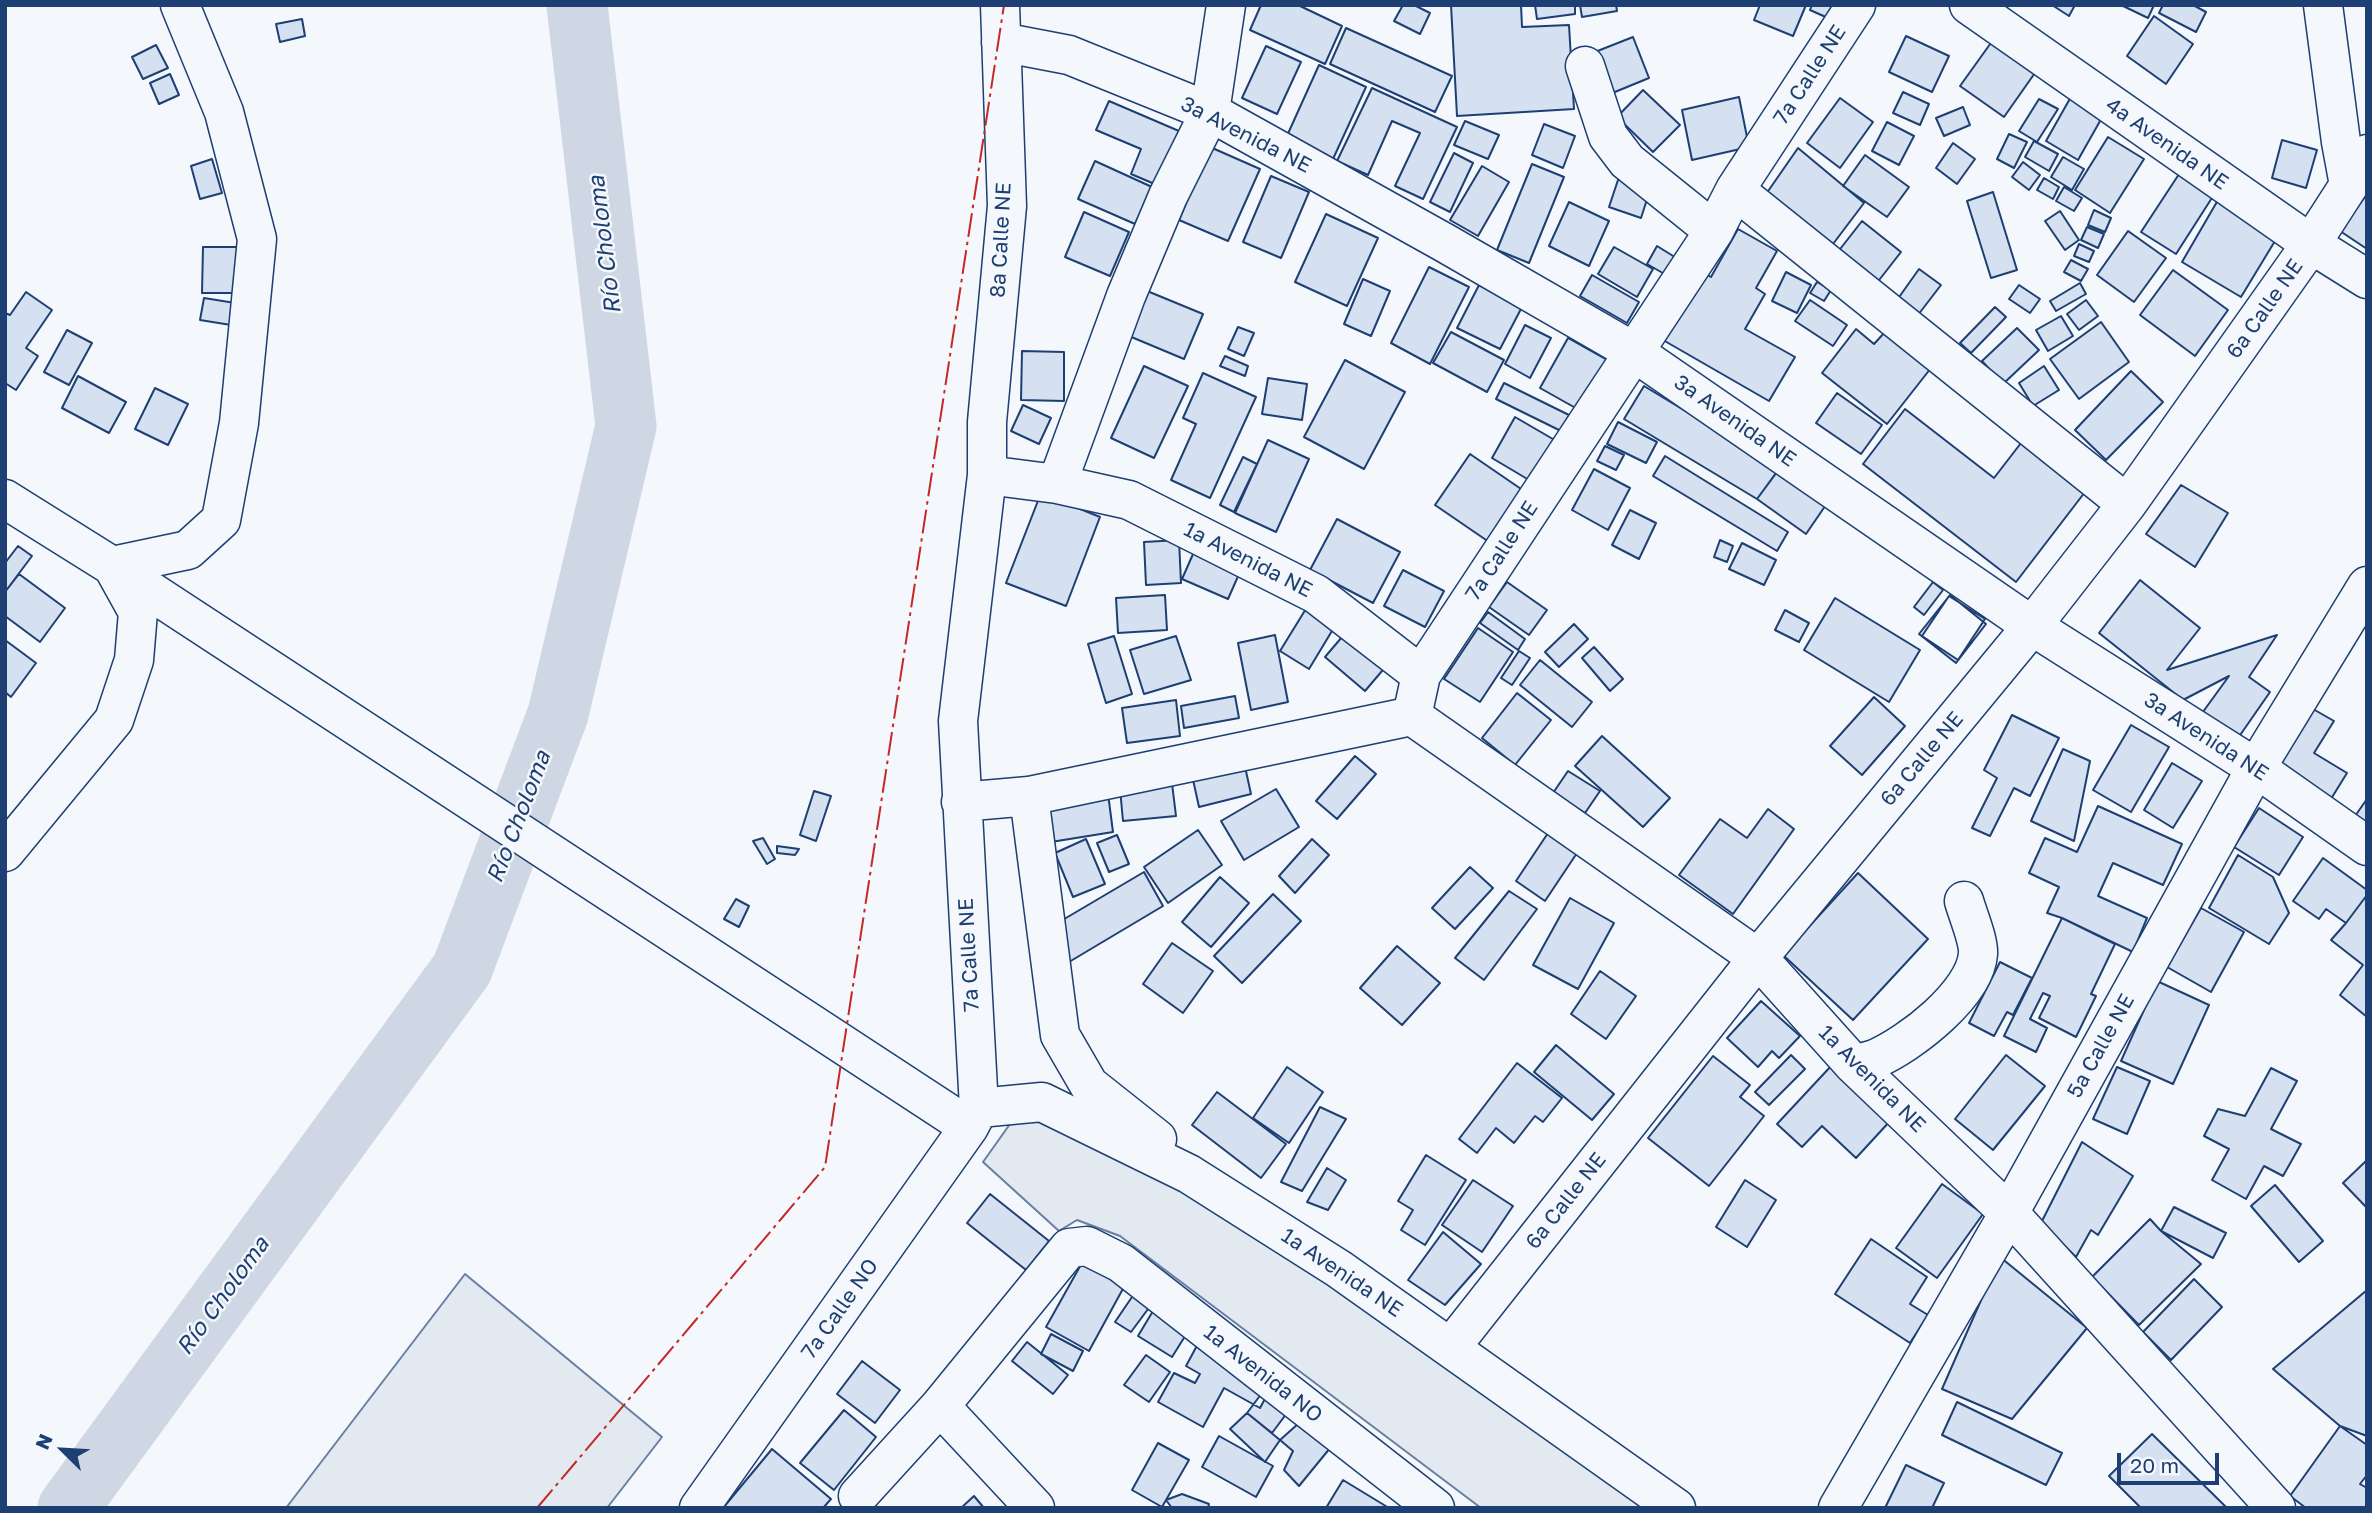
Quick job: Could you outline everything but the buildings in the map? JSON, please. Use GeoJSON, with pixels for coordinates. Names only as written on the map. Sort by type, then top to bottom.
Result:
{"type":"FeatureCollection","features":[{"type":"Feature","properties":{"kind":"street"},"geometry":{"type":"LineString","coordinates":[[112,566],[188,550],[221,520],[239,423],[257,239],[224,112],[180,5]]}},
{"type":"Feature","properties":{"kind":"street"},"geometry":{"type":"LineString","coordinates":[[1057,484],[1131,284],[1168,196],[1210,112],[1226,5]]}},
{"type":"Feature","properties":{"kind":"street","name":"7a Calle NE"},"geometry":{"type":"LineString","coordinates":[[1412,716],[1421,675],[1714,231],[1735,190],[1856,5]]}},
{"type":"Feature","properties":{"kind":"street","name":"4a Avenida NE"},"geometry":{"type":"LineString","coordinates":[[1969,5],[2311,244],[2367,279]]}},
{"type":"Feature","properties":{"kind":"street"},"geometry":{"type":"LineString","coordinates":[[2323,5],[2341,142],[2358,169]]}},
{"type":"Feature","properties":{"kind":"street","name":"3a Avenida NE"},"geometry":{"type":"LineString","coordinates":[[1000,24],[1210,112],[1446,243],[1634,352],[2032,626],[2256,768],[2367,846]]}},
{"type":"Feature","properties":{"kind":"street","name":"8a Calle NE"},"geometry":{"type":"LineString","coordinates":[[987,475],[987,422],[1007,206],[1000,24]]}},
{"type":"Feature","properties":{"kind":"street"},"geometry":{"type":"LineString","coordinates":[[1585,66],[1608,136],[1627,161],[1714,231]]}},
{"type":"Feature","properties":{"kind":"street","name":"6a Calle NE"},"geometry":{"type":"LineString","coordinates":[[1451,1347],[1758,958],[2032,626],[2127,504],[2311,244],[2358,169]]}},
{"type":"Feature","properties":{"kind":"street"},"geometry":{"type":"LineString","coordinates":[[1735,190],[2127,504]]}},
{"type":"Feature","properties":{"kind":"street","name":"7a Calle NE"},"geometry":{"type":"LineString","coordinates":[[974,1118],[958,721],[987,475]]}},
{"type":"Feature","properties":{"kind":"street","name":"1a Avenida NE"},"geometry":{"type":"LineString","coordinates":[[987,475],[1057,484],[1129,500],[1316,594],[1421,675]]}},
{"type":"Feature","properties":{"kind":"street"},"geometry":{"type":"LineString","coordinates":[[13,516],[112,566],[918,1094],[974,1118]]}},
{"type":"Feature","properties":{"kind":"street"},"geometry":{"type":"LineString","coordinates":[[5,852],[114,720],[134,660],[138,611],[112,566]]}},
{"type":"Feature","properties":{"kind":"street","name":"5a Calle NE"},"geometry":{"type":"LineString","coordinates":[[1838,1508],[2008,1213],[2256,768],[2367,586]]}},
{"type":"Feature","properties":{"kind":"street"},"geometry":{"type":"LineString","coordinates":[[961,802],[1029,796],[1412,716]]}},
{"type":"Feature","properties":{"kind":"street","name":"1a Avenida NE"},"geometry":{"type":"LineString","coordinates":[[1412,716],[1758,958],[1854,1065],[2008,1213],[2276,1508]]}},
{"type":"Feature","properties":{"kind":"street"},"geometry":{"type":"LineString","coordinates":[[1029,796],[1060,1035],[1089,1085],[1119,1111],[1156,1137],[1189,1174]]}},
{"type":"Feature","properties":{"kind":"street"},"geometry":{"type":"LineString","coordinates":[[1854,1065],[1875,1059],[1920,1032],[1961,991],[1973,973],[1978,952],[1964,901]]}},
{"type":"Feature","properties":{"kind":"street","name":"1a Avenida NE"},"geometry":{"type":"LineString","coordinates":[[974,1118],[1042,1102],[1189,1174],[1339,1269],[1676,1508]]}},
{"type":"Feature","properties":{"kind":"street","name":"7a Calle NO"},"geometry":{"type":"LineString","coordinates":[[699,1508],[974,1118]]}},
{"type":"Feature","properties":{"kind":"street","name":"1a Avenida NO"},"geometry":{"type":"LineString","coordinates":[[940,1406],[1069,1248],[1087,1246],[1121,1263],[1435,1508]]}},
{"type":"Feature","properties":{"kind":"street"},"geometry":{"type":"LineString","coordinates":[[858,1496],[940,1406],[1034,1508]]}},
{"type":"Feature","properties":{"kind":"shaded area"},"geometry":{"type":"Polygon","coordinates":[[[1038,1119],[1232,1216],[1645,1508],[1481,1508],[1120,1236],[1077,1220],[1059,1231],[983,1162],[1010,1124],[1038,1119]]]}},
{"type":"Feature","properties":{"kind":"shaded area"},"geometry":{"type":"Polygon","coordinates":[[[465,1274],[662,1437],[607,1508],[286,1508],[465,1274]]]}},
{"type":"Feature","properties":{"kind":"waterway","name":"Río Choloma"},"geometry":{"type":"LineString","coordinates":[[68,1508],[462,969],[558,714],[626,426],[577,5]]}},
{"type":"Feature","properties":{"kind":"power"},"geometry":{"type":"LineString","coordinates":[[537,1508],[825,1167],[1004,5]]}}]}
